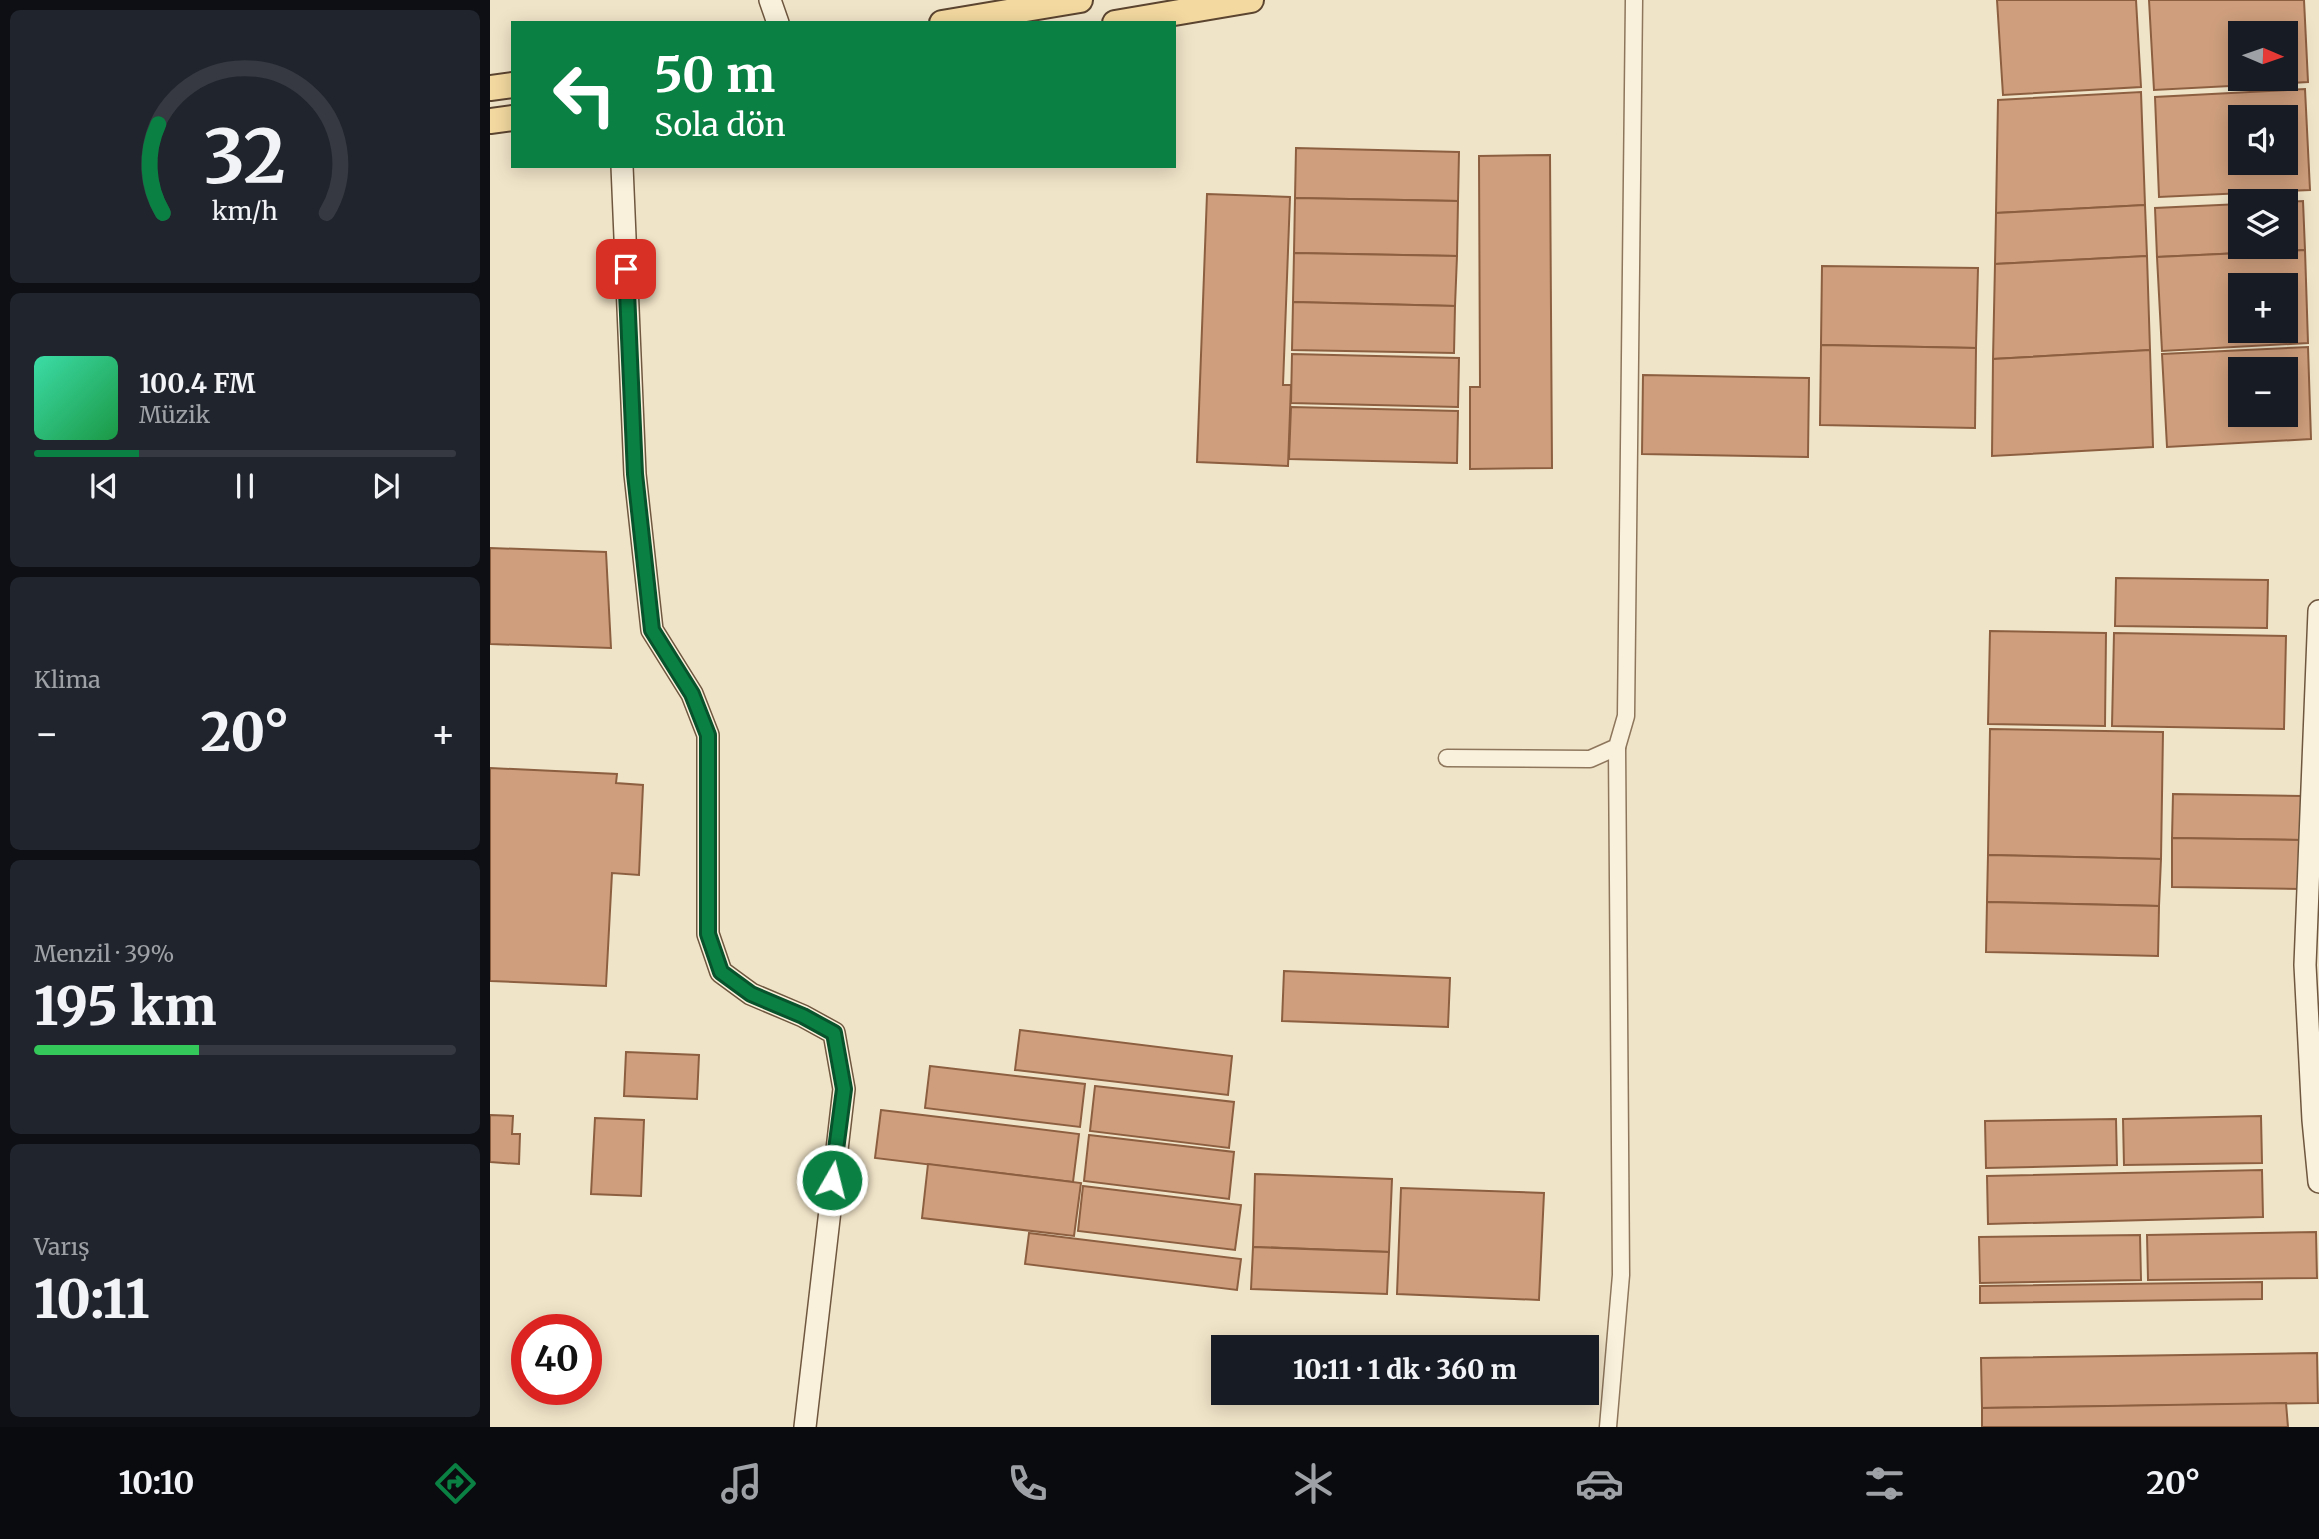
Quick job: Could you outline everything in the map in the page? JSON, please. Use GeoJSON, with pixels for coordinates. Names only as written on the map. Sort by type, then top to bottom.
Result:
{"type":"FeatureCollection","features":[{"type":"Feature","properties":{"kind":"main road"},"geometry":{"type":"LineString","coordinates":[[950,21],[1021,4],[1080,0]]}},
{"type":"Feature","properties":{"kind":"main road"},"geometry":{"type":"LineString","coordinates":[[1127,21],[1251,0]]}},
{"type":"Feature","properties":{"kind":"main road"},"geometry":{"type":"LineString","coordinates":[[490,88],[511,85]]}},
{"type":"Feature","properties":{"kind":"main road"},"geometry":{"type":"LineString","coordinates":[[490,121],[511,118]]}},
{"type":"Feature","properties":{"kind":"street"},"geometry":{"type":"LineString","coordinates":[[770,0],[777,21]]}},
{"type":"Feature","properties":{"kind":"street"},"geometry":{"type":"LineString","coordinates":[[1608,1427],[1621,1275],[1617,747],[1626,716],[1634,0]]}},
{"type":"Feature","properties":{"kind":"street"},"geometry":{"type":"LineString","coordinates":[[622,168],[635,474],[652,630],[692,694],[708,735],[708,934],[721,972],[751,994],[803,1016],[834,1033],[844,1089],[805,1427]]}},
{"type":"Feature","properties":{"kind":"street"},"geometry":{"type":"LineString","coordinates":[[2319,611],[2305,965],[2319,1182]]}},
{"type":"Feature","properties":{"kind":"street"},"geometry":{"type":"LineString","coordinates":[[1447,758],[1590,759],[1617,747]]}},
{"type":"Feature","properties":{"kind":"building"},"geometry":{"type":"Polygon","coordinates":[[[1997,0],[2136,0],[2141,87],[2003,95],[1997,0]]]}},
{"type":"Feature","properties":{"kind":"building"},"geometry":{"type":"Polygon","coordinates":[[[2149,0],[2304,0],[2308,82],[2298,83],[2298,21],[2228,21],[2228,86],[2154,90],[2149,0]]]}},
{"type":"Feature","properties":{"kind":"building"},"geometry":{"type":"Polygon","coordinates":[[[2305,89],[2310,190],[2228,189],[2228,194],[2159,197],[2155,97],[2305,89]]]}},
{"type":"Feature","properties":{"kind":"building"},"geometry":{"type":"Polygon","coordinates":[[[2141,92],[2145,205],[1996,213],[1998,100],[2141,92]]]}},
{"type":"Feature","properties":{"kind":"building"},"geometry":{"type":"Polygon","coordinates":[[[1296,148],[1459,152],[1458,201],[1295,198],[1296,148]]]}},
{"type":"Feature","properties":{"kind":"building"},"geometry":{"type":"Polygon","coordinates":[[[1550,155],[1552,468],[1470,469],[1470,387],[1480,387],[1479,156],[1550,155]]]}},
{"type":"Feature","properties":{"kind":"building"},"geometry":{"type":"Polygon","coordinates":[[[1207,194],[1290,197],[1283,385],[1291,385],[1288,466],[1197,462],[1207,194]]]}},
{"type":"Feature","properties":{"kind":"building"},"geometry":{"type":"Polygon","coordinates":[[[1295,198],[1458,201],[1457,256],[1294,253],[1295,198]]]}},
{"type":"Feature","properties":{"kind":"building"},"geometry":{"type":"Polygon","coordinates":[[[2298,201],[2303,201],[2305,250],[2298,250],[2298,201]]]}},
{"type":"Feature","properties":{"kind":"building"},"geometry":{"type":"Polygon","coordinates":[[[2145,205],[2147,256],[1995,264],[1996,213],[2145,205]]]}},
{"type":"Feature","properties":{"kind":"building"},"geometry":{"type":"Polygon","coordinates":[[[2228,205],[2228,254],[2157,257],[2155,208],[2228,205]]]}},
{"type":"Feature","properties":{"kind":"building"},"geometry":{"type":"Polygon","coordinates":[[[2298,250],[2305,250],[2308,343],[2162,351],[2157,257],[2228,254],[2228,259],[2298,259],[2298,250]]]}},
{"type":"Feature","properties":{"kind":"building"},"geometry":{"type":"Polygon","coordinates":[[[1294,253],[1457,256],[1455,306],[1293,302],[1294,253]]]}},
{"type":"Feature","properties":{"kind":"building"},"geometry":{"type":"Polygon","coordinates":[[[2147,256],[2150,350],[1993,359],[1995,264],[2147,256]]]}},
{"type":"Feature","properties":{"kind":"building"},"geometry":{"type":"Polygon","coordinates":[[[1822,266],[1978,268],[1976,348],[1821,345],[1822,266]]]}},
{"type":"Feature","properties":{"kind":"building"},"geometry":{"type":"Polygon","coordinates":[[[1293,302],[1455,306],[1454,353],[1292,350],[1293,302]]]}},
{"type":"Feature","properties":{"kind":"building"},"geometry":{"type":"Polygon","coordinates":[[[1821,345],[1976,348],[1975,428],[1820,425],[1821,345]]]}},
{"type":"Feature","properties":{"kind":"building"},"geometry":{"type":"Polygon","coordinates":[[[2308,347],[2311,439],[2167,447],[2162,354],[2308,347]]]}},
{"type":"Feature","properties":{"kind":"building"},"geometry":{"type":"Polygon","coordinates":[[[2150,350],[2153,447],[1992,456],[1993,359],[2150,350]]]}},
{"type":"Feature","properties":{"kind":"building"},"geometry":{"type":"Polygon","coordinates":[[[1292,354],[1459,358],[1458,407],[1291,403],[1292,354]]]}},
{"type":"Feature","properties":{"kind":"building"},"geometry":{"type":"Polygon","coordinates":[[[1643,375],[1809,378],[1808,457],[1642,454],[1643,375]]]}},
{"type":"Feature","properties":{"kind":"building"},"geometry":{"type":"Polygon","coordinates":[[[1291,407],[1458,411],[1457,463],[1289,459],[1291,407]]]}},
{"type":"Feature","properties":{"kind":"building"},"geometry":{"type":"Polygon","coordinates":[[[490,548],[606,552],[611,648],[490,644],[490,548]]]}},
{"type":"Feature","properties":{"kind":"building"},"geometry":{"type":"Polygon","coordinates":[[[2116,578],[2268,580],[2267,628],[2115,626],[2116,578]]]}},
{"type":"Feature","properties":{"kind":"building"},"geometry":{"type":"Polygon","coordinates":[[[1990,631],[2106,633],[2105,726],[1988,724],[1990,631]]]}},
{"type":"Feature","properties":{"kind":"building"},"geometry":{"type":"Polygon","coordinates":[[[2114,633],[2286,636],[2284,729],[2112,726],[2114,633]]]}},
{"type":"Feature","properties":{"kind":"building"},"geometry":{"type":"Polygon","coordinates":[[[1990,729],[2163,732],[2161,859],[1988,855],[1990,729]]]}},
{"type":"Feature","properties":{"kind":"building"},"geometry":{"type":"Polygon","coordinates":[[[490,768],[617,774],[616,783],[643,785],[639,875],[612,873],[606,986],[490,981],[490,768]]]}},
{"type":"Feature","properties":{"kind":"building"},"geometry":{"type":"Polygon","coordinates":[[[2173,794],[2302,796],[2302,840],[2172,838],[2173,794]]]}},
{"type":"Feature","properties":{"kind":"building"},"geometry":{"type":"Polygon","coordinates":[[[2172,838],[2302,840],[2301,889],[2172,887],[2172,838]]]}},
{"type":"Feature","properties":{"kind":"building"},"geometry":{"type":"Polygon","coordinates":[[[1988,855],[2161,859],[2159,906],[1987,902],[1988,855]]]}},
{"type":"Feature","properties":{"kind":"building"},"geometry":{"type":"Polygon","coordinates":[[[1987,902],[2159,906],[2158,956],[1986,952],[1987,902]]]}},
{"type":"Feature","properties":{"kind":"building"},"geometry":{"type":"Polygon","coordinates":[[[1284,971],[1450,978],[1448,1027],[1282,1021],[1284,971]]]}},
{"type":"Feature","properties":{"kind":"building"},"geometry":{"type":"Polygon","coordinates":[[[1020,1030],[1232,1056],[1228,1095],[1015,1070],[1020,1030]]]}},
{"type":"Feature","properties":{"kind":"building"},"geometry":{"type":"Polygon","coordinates":[[[626,1052],[699,1055],[697,1099],[624,1096],[626,1052]]]}},
{"type":"Feature","properties":{"kind":"building"},"geometry":{"type":"Polygon","coordinates":[[[930,1066],[1085,1084],[1080,1127],[925,1108],[930,1066]]]}},
{"type":"Feature","properties":{"kind":"building"},"geometry":{"type":"Polygon","coordinates":[[[1095,1086],[1234,1102],[1229,1148],[1090,1131],[1095,1086]]]}},
{"type":"Feature","properties":{"kind":"building"},"geometry":{"type":"Polygon","coordinates":[[[881,1110],[1079,1134],[1073,1182],[875,1158],[881,1110]]]}},
{"type":"Feature","properties":{"kind":"building"},"geometry":{"type":"Polygon","coordinates":[[[490,1115],[513,1116],[512,1134],[520,1134],[519,1164],[490,1162],[490,1115]]]}},
{"type":"Feature","properties":{"kind":"building"},"geometry":{"type":"Polygon","coordinates":[[[2261,1116],[2262,1163],[2124,1165],[2123,1119],[2261,1116]]]}},
{"type":"Feature","properties":{"kind":"building"},"geometry":{"type":"Polygon","coordinates":[[[595,1118],[644,1120],[641,1196],[591,1194],[595,1118]]]}},
{"type":"Feature","properties":{"kind":"building"},"geometry":{"type":"Polygon","coordinates":[[[2116,1119],[2117,1165],[1986,1168],[1985,1121],[2116,1119]]]}},
{"type":"Feature","properties":{"kind":"building"},"geometry":{"type":"Polygon","coordinates":[[[1089,1135],[1234,1152],[1229,1199],[1084,1181],[1089,1135]]]}},
{"type":"Feature","properties":{"kind":"building"},"geometry":{"type":"Polygon","coordinates":[[[928,1164],[1081,1183],[1074,1236],[922,1218],[928,1164]]]}},
{"type":"Feature","properties":{"kind":"building"},"geometry":{"type":"Polygon","coordinates":[[[2262,1170],[2263,1217],[1988,1224],[1987,1176],[2262,1170]]]}},
{"type":"Feature","properties":{"kind":"building"},"geometry":{"type":"Polygon","coordinates":[[[1255,1174],[1392,1179],[1389,1252],[1253,1247],[1255,1174]]]}},
{"type":"Feature","properties":{"kind":"building"},"geometry":{"type":"Polygon","coordinates":[[[1083,1186],[1241,1205],[1235,1250],[1078,1231],[1083,1186]]]}},
{"type":"Feature","properties":{"kind":"building"},"geometry":{"type":"Polygon","coordinates":[[[1401,1188],[1544,1193],[1539,1300],[1397,1294],[1401,1188]]]}},
{"type":"Feature","properties":{"kind":"building"},"geometry":{"type":"Polygon","coordinates":[[[2316,1232],[2317,1278],[2148,1280],[2147,1235],[2316,1232]]]}},
{"type":"Feature","properties":{"kind":"building"},"geometry":{"type":"Polygon","coordinates":[[[1029,1233],[1241,1259],[1237,1290],[1025,1264],[1029,1233]]]}},
{"type":"Feature","properties":{"kind":"building"},"geometry":{"type":"Polygon","coordinates":[[[2140,1235],[2141,1280],[1980,1283],[1979,1237],[2140,1235]]]}},
{"type":"Feature","properties":{"kind":"building"},"geometry":{"type":"Polygon","coordinates":[[[1253,1247],[1389,1252],[1387,1294],[1251,1289],[1253,1247]]]}},
{"type":"Feature","properties":{"kind":"building"},"geometry":{"type":"Polygon","coordinates":[[[2262,1282],[2262,1299],[1980,1303],[1980,1286],[2262,1282]]]}},
{"type":"Feature","properties":{"kind":"building"},"geometry":{"type":"Polygon","coordinates":[[[2317,1353],[2318,1403],[1982,1408],[1981,1358],[2317,1353]]]}},
{"type":"Feature","properties":{"kind":"building"},"geometry":{"type":"Polygon","coordinates":[[[2286,1403],[2288,1427],[1982,1427],[1982,1408],[2286,1403]]]}},
{"type":"Feature","properties":{"kind":"route"},"geometry":{"type":"LineString","coordinates":[[626,269],[635,474],[652,630],[692,694],[708,735],[708,934],[721,972],[751,994],[803,1016],[834,1033],[844,1089],[832,1180]]}}]}
